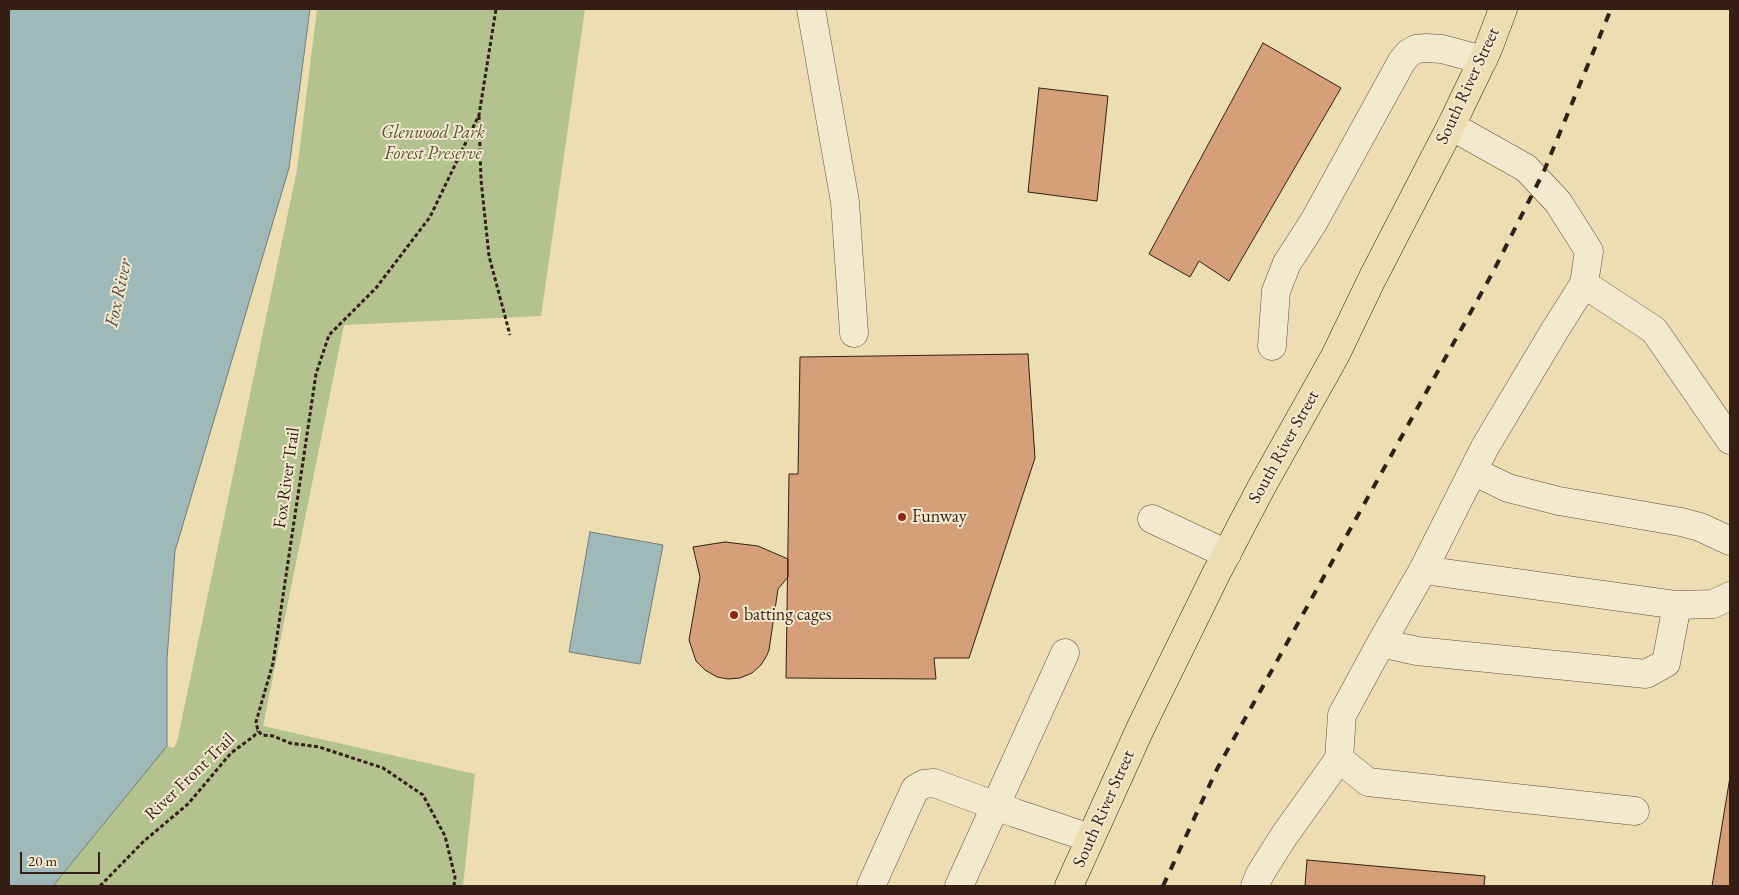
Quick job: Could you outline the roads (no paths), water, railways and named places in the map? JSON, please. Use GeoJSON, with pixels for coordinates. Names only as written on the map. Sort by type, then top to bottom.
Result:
{"type":"FeatureCollection","features":[{"type":"Feature","properties":{"kind":"main road","name":"South River Street"},"geometry":{"type":"LineString","coordinates":[[1069,886],[1145,720],[1227,554],[1260,488],[1335,356],[1372,279],[1451,126],[1483,60],[1504,9]]}},
{"type":"Feature","properties":{"kind":"lane"},"geometry":{"type":"LineString","coordinates":[[811,9],[845,202],[854,333]]}},
{"type":"Feature","properties":{"kind":"lane"},"geometry":{"type":"LineString","coordinates":[[1272,346],[1276,291],[1287,263],[1313,223],[1402,60],[1416,49],[1426,48],[1442,49],[1483,60]]}},
{"type":"Feature","properties":{"kind":"lane"},"geometry":{"type":"LineString","coordinates":[[1255,886],[1260,874],[1284,836],[1339,759],[1342,715],[1423,570],[1485,447],[1584,284],[1589,251],[1558,202],[1526,168],[1451,126]]}},
{"type":"Feature","properties":{"kind":"lane"},"geometry":{"type":"LineString","coordinates":[[1584,284],[1654,330],[1730,440]]}},
{"type":"Feature","properties":{"kind":"lane"},"geometry":{"type":"LineString","coordinates":[[1473,471],[1508,488],[1559,501],[1681,522],[1706,530],[1730,541]]}},
{"type":"Feature","properties":{"kind":"lane"},"geometry":{"type":"LineString","coordinates":[[1152,519],[1227,554]]}},
{"type":"Feature","properties":{"kind":"lane"},"geometry":{"type":"LineString","coordinates":[[1423,570],[1677,604],[1713,604],[1730,596]]}},
{"type":"Feature","properties":{"kind":"lane"},"geometry":{"type":"LineString","coordinates":[[1381,643],[1417,651],[1646,674],[1666,663],[1677,604]]}},
{"type":"Feature","properties":{"kind":"lane"},"geometry":{"type":"LineString","coordinates":[[960,886],[1065,653]]}},
{"type":"Feature","properties":{"kind":"lane"},"geometry":{"type":"LineString","coordinates":[[1339,759],[1368,782],[1636,811]]}},
{"type":"Feature","properties":{"kind":"lane"},"geometry":{"type":"LineString","coordinates":[[871,886],[915,789],[924,784],[934,783],[1090,838]]}},
{"type":"Feature","properties":{"kind":"water","name":"Fox River"},"geometry":{"type":"Polygon","coordinates":[[[9,9],[310,9],[289,168],[175,551],[167,659],[167,746],[53,886],[9,886],[9,9]]]}},
{"type":"Feature","properties":{"kind":"water"},"geometry":{"type":"Polygon","coordinates":[[[590,532],[663,545],[640,664],[569,652],[590,532]]]}},
{"type":"Feature","properties":{"kind":"railway"},"geometry":{"type":"LineString","coordinates":[[1163,886],[1217,769],[1493,272],[1544,171],[1611,9]]}},
{"type":"Feature","properties":{"kind":"place","name":"Funway"},"geometry":{"type":"Point","coordinates":[902,517]}},
{"type":"Feature","properties":{"kind":"place","name":"batting cages"},"geometry":{"type":"Point","coordinates":[734,615]}},
{"type":"Feature","properties":{"kind":"park label","name":"Glenwood Park Forest Preserve"},"geometry":{"type":"Point","coordinates":[433,143]}}]}
